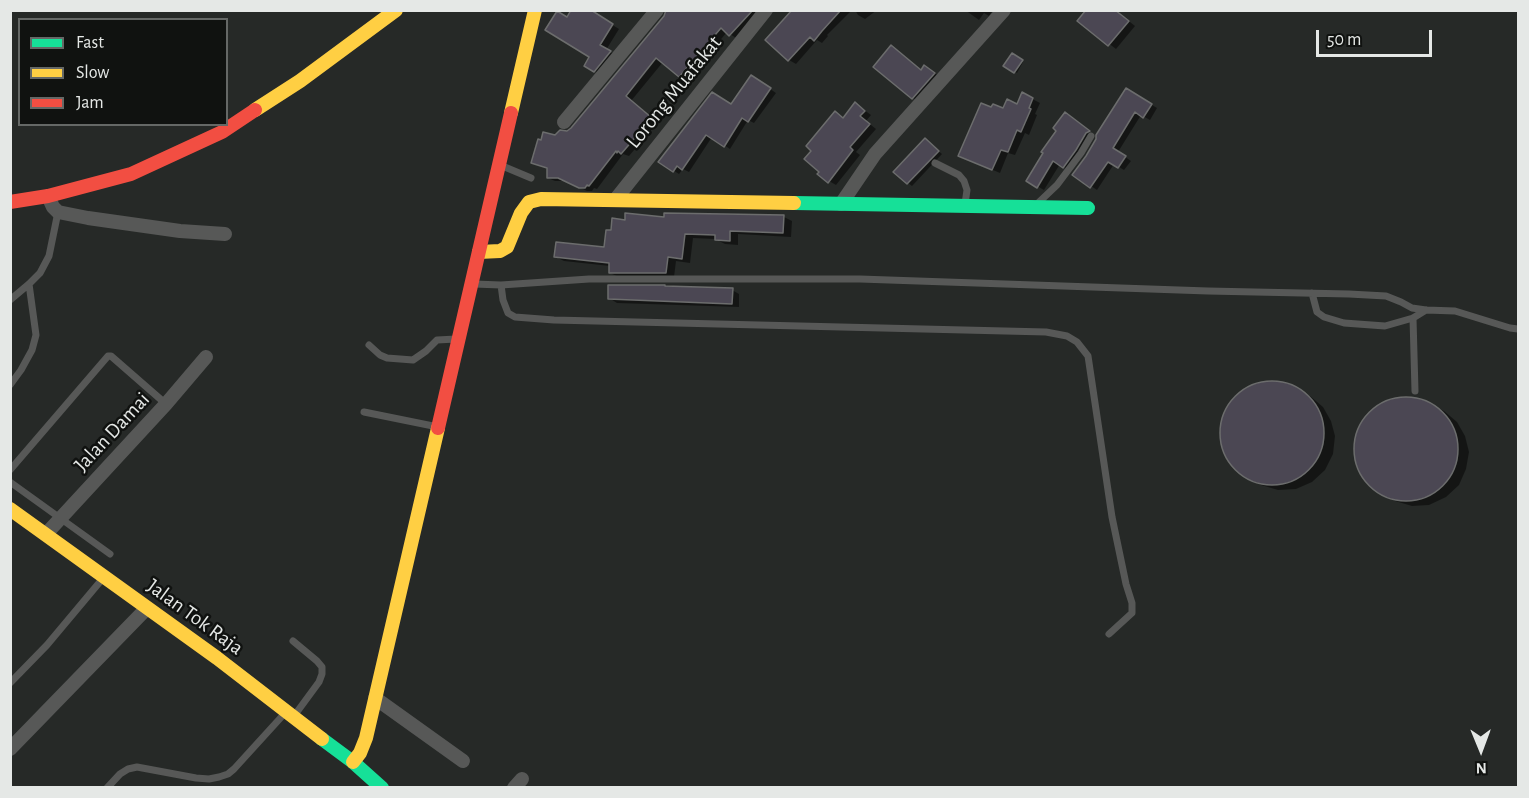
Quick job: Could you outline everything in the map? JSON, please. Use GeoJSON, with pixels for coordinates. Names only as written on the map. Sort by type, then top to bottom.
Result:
{"type":"FeatureCollection","features":[{"type":"Feature","properties":{"kind":"street"},"geometry":{"type":"LineString","coordinates":[[10,202],[48,196],[131,174],[222,132],[300,81],[396,10]]}},
{"type":"Feature","properties":{"kind":"street"},"geometry":{"type":"LineString","coordinates":[[353,762],[360,753],[366,738],[535,10]]}},
{"type":"Feature","properties":{"kind":"street"},"geometry":{"type":"LineString","coordinates":[[564,122],[657,10]]}},
{"type":"Feature","properties":{"kind":"street","name":"Lorong Muafakat"},"geometry":{"type":"LineString","coordinates":[[615,200],[766,10]]}},
{"type":"Feature","properties":{"kind":"street"},"geometry":{"type":"LineString","coordinates":[[841,204],[875,154],[1004,10]]}},
{"type":"Feature","properties":{"kind":"street"},"geometry":{"type":"LineString","coordinates":[[48,196],[58,212],[180,231],[225,234]]}},
{"type":"Feature","properties":{"kind":"street"},"geometry":{"type":"LineString","coordinates":[[479,252],[500,251],[507,247],[521,213],[529,202],[541,199],[1088,208]]}},
{"type":"Feature","properties":{"kind":"street","name":"Jalan Damai"},"geometry":{"type":"LineString","coordinates":[[46,534],[166,404],[206,357]]}},
{"type":"Feature","properties":{"kind":"street","name":"Jalan Tok Raja"},"geometry":{"type":"LineString","coordinates":[[10,509],[217,658],[353,762],[382,788]]}},
{"type":"Feature","properties":{"kind":"street"},"geometry":{"type":"LineString","coordinates":[[10,749],[147,608]]}},
{"type":"Feature","properties":{"kind":"street"},"geometry":{"type":"LineString","coordinates":[[375,698],[463,761]]}},
{"type":"Feature","properties":{"kind":"lane"},"geometry":{"type":"LineString","coordinates":[[1032,207],[1057,185],[1091,136]]}},
{"type":"Feature","properties":{"kind":"lane"},"geometry":{"type":"LineString","coordinates":[[935,163],[959,175],[964,181],[967,190],[964,206]]}},
{"type":"Feature","properties":{"kind":"lane"},"geometry":{"type":"LineString","coordinates":[[499,165],[531,178]]}},
{"type":"Feature","properties":{"kind":"lane"},"geometry":{"type":"LineString","coordinates":[[10,300],[40,273],[49,256],[58,212]]}},
{"type":"Feature","properties":{"kind":"lane"},"geometry":{"type":"LineString","coordinates":[[472,283],[501,285],[589,279],[860,279],[1386,296],[1412,308],[1455,311],[1510,328],[1518,328]]}},
{"type":"Feature","properties":{"kind":"lane"},"geometry":{"type":"LineString","coordinates":[[10,385],[32,350],[36,335],[29,285]]}},
{"type":"Feature","properties":{"kind":"lane"},"geometry":{"type":"LineString","coordinates":[[501,285],[508,313],[554,321],[1046,332],[1067,336],[1077,342],[1088,356],[1112,517],[1132,603],[1132,613],[1109,634]]}},
{"type":"Feature","properties":{"kind":"lane"},"geometry":{"type":"LineString","coordinates":[[1312,293],[1317,312],[1324,317],[1344,323],[1385,326],[1413,318],[1426,310]]}},
{"type":"Feature","properties":{"kind":"lane"},"geometry":{"type":"LineString","coordinates":[[1413,318],[1414,392]]}},
{"type":"Feature","properties":{"kind":"lane"},"geometry":{"type":"LineString","coordinates":[[369,345],[387,358],[413,360],[437,340],[459,339]]}},
{"type":"Feature","properties":{"kind":"lane"},"geometry":{"type":"LineString","coordinates":[[10,470],[108,356],[111,356],[166,404]]}},
{"type":"Feature","properties":{"kind":"lane"},"geometry":{"type":"LineString","coordinates":[[364,412],[438,428]]}},
{"type":"Feature","properties":{"kind":"lane"},"geometry":{"type":"LineString","coordinates":[[10,482],[110,554]]}},
{"type":"Feature","properties":{"kind":"lane"},"geometry":{"type":"LineString","coordinates":[[10,683],[47,645],[105,577]]}},
{"type":"Feature","properties":{"kind":"lane"},"geometry":{"type":"LineString","coordinates":[[107,788],[120,774],[137,767],[209,779],[228,774],[290,714],[319,682],[322,674],[321,667],[293,641]]}},
{"type":"Feature","properties":{"kind":"building"},"geometry":{"type":"Polygon","coordinates":[[[571,10],[591,10],[613,24],[600,45],[611,51],[594,72],[584,66],[589,57],[545,30],[557,11],[567,17],[571,10]]]}},
{"type":"Feature","properties":{"kind":"building"},"geometry":{"type":"Polygon","coordinates":[[[666,10],[753,10],[729,36],[721,28],[679,77],[656,58],[626,96],[652,118],[621,154],[616,151],[589,186],[579,188],[558,178],[547,178],[547,168],[531,163],[538,139],[541,140],[543,132],[555,135],[560,130],[567,131],[571,128],[664,16],[666,10]]]}},
{"type":"Feature","properties":{"kind":"building"},"geometry":{"type":"Polygon","coordinates":[[[792,10],[841,10],[814,41],[810,37],[788,61],[765,40],[792,10]]]}},
{"type":"Feature","properties":{"kind":"building"},"geometry":{"type":"Polygon","coordinates":[[[1086,10],[1115,10],[1129,21],[1108,46],[1077,21],[1086,10]]]}},
{"type":"Feature","properties":{"kind":"building"},"geometry":{"type":"Polygon","coordinates":[[[891,45],[921,70],[924,65],[935,73],[912,99],[873,67],[891,45]]]}},
{"type":"Feature","properties":{"kind":"building"},"geometry":{"type":"Polygon","coordinates":[[[1012,53],[1023,60],[1014,73],[1003,66],[1012,53]]]}},
{"type":"Feature","properties":{"kind":"building"},"geometry":{"type":"Polygon","coordinates":[[[751,75],[771,88],[748,122],[742,118],[724,147],[706,135],[682,170],[677,166],[673,172],[658,162],[712,92],[731,104],[751,75]]]}},
{"type":"Feature","properties":{"kind":"building"},"geometry":{"type":"Polygon","coordinates":[[[1126,88],[1152,104],[1143,118],[1135,112],[1113,148],[1126,156],[1118,168],[1108,162],[1090,188],[1072,175],[1086,156],[1096,135],[1126,88]]]}},
{"type":"Feature","properties":{"kind":"building"},"geometry":{"type":"Polygon","coordinates":[[[1022,92],[1033,98],[1029,108],[1031,109],[1021,132],[1017,130],[1008,152],[1001,150],[992,170],[958,156],[981,103],[1003,108],[1007,99],[1017,104],[1022,92]]]}},
{"type":"Feature","properties":{"kind":"building"},"geometry":{"type":"Polygon","coordinates":[[[855,102],[865,111],[860,116],[870,124],[850,147],[853,150],[828,183],[804,159],[811,151],[806,146],[835,111],[843,118],[855,102]]]}},
{"type":"Feature","properties":{"kind":"building"},"geometry":{"type":"Polygon","coordinates":[[[1065,112],[1090,131],[1086,133],[1063,168],[1053,161],[1037,188],[1026,181],[1043,153],[1041,152],[1056,131],[1053,128],[1065,112]]]}},
{"type":"Feature","properties":{"kind":"building"},"geometry":{"type":"Polygon","coordinates":[[[925,138],[939,151],[907,184],[893,172],[925,138]]]}},
{"type":"Feature","properties":{"kind":"building"},"geometry":{"type":"Polygon","coordinates":[[[625,213],[664,217],[664,213],[784,215],[783,233],[730,231],[730,241],[715,240],[715,235],[685,234],[682,259],[668,257],[666,273],[609,273],[609,263],[554,257],[556,242],[604,247],[606,230],[611,230],[612,218],[625,220],[625,213]]]}},
{"type":"Feature","properties":{"kind":"building"},"geometry":{"type":"Polygon","coordinates":[[[608,285],[733,288],[732,304],[608,299],[608,285]]]}},
{"type":"Feature","properties":{"kind":"building"},"geometry":{"type":"Polygon","coordinates":[[[1272,381],[1292,385],[1309,396],[1320,413],[1324,433],[1320,453],[1309,470],[1292,481],[1272,485],[1252,481],[1235,470],[1224,453],[1220,433],[1224,413],[1235,396],[1252,385],[1272,381]]]}},
{"type":"Feature","properties":{"kind":"building"},"geometry":{"type":"Polygon","coordinates":[[[1406,397],[1426,401],[1443,412],[1454,429],[1458,449],[1454,469],[1443,486],[1426,497],[1406,501],[1386,497],[1369,486],[1358,469],[1354,449],[1358,429],[1369,412],[1386,401],[1406,397]]]}},
{"type":"Feature","properties":{"kind":"traffic: fast"},"geometry":{"type":"LineString","coordinates":[[794,203],[1088,208]]}},
{"type":"Feature","properties":{"kind":"traffic: fast"},"geometry":{"type":"LineString","coordinates":[[322,739],[382,788]]}},
{"type":"Feature","properties":{"kind":"traffic: slow"},"geometry":{"type":"LineString","coordinates":[[255,110],[300,81],[396,10]]}},
{"type":"Feature","properties":{"kind":"traffic: slow"},"geometry":{"type":"LineString","coordinates":[[511,113],[535,10]]}},
{"type":"Feature","properties":{"kind":"traffic: slow"},"geometry":{"type":"LineString","coordinates":[[479,252],[500,251],[507,247],[521,213],[529,202],[541,199],[794,203]]}},
{"type":"Feature","properties":{"kind":"traffic: slow"},"geometry":{"type":"LineString","coordinates":[[353,762],[360,753],[366,738],[438,428]]}},
{"type":"Feature","properties":{"kind":"traffic: slow"},"geometry":{"type":"LineString","coordinates":[[10,509],[217,658],[322,739]]}},
{"type":"Feature","properties":{"kind":"traffic: jam"},"geometry":{"type":"LineString","coordinates":[[10,202],[48,196],[131,174],[222,132],[255,110]]}},
{"type":"Feature","properties":{"kind":"traffic: jam"},"geometry":{"type":"LineString","coordinates":[[438,428],[511,113]]}}]}
